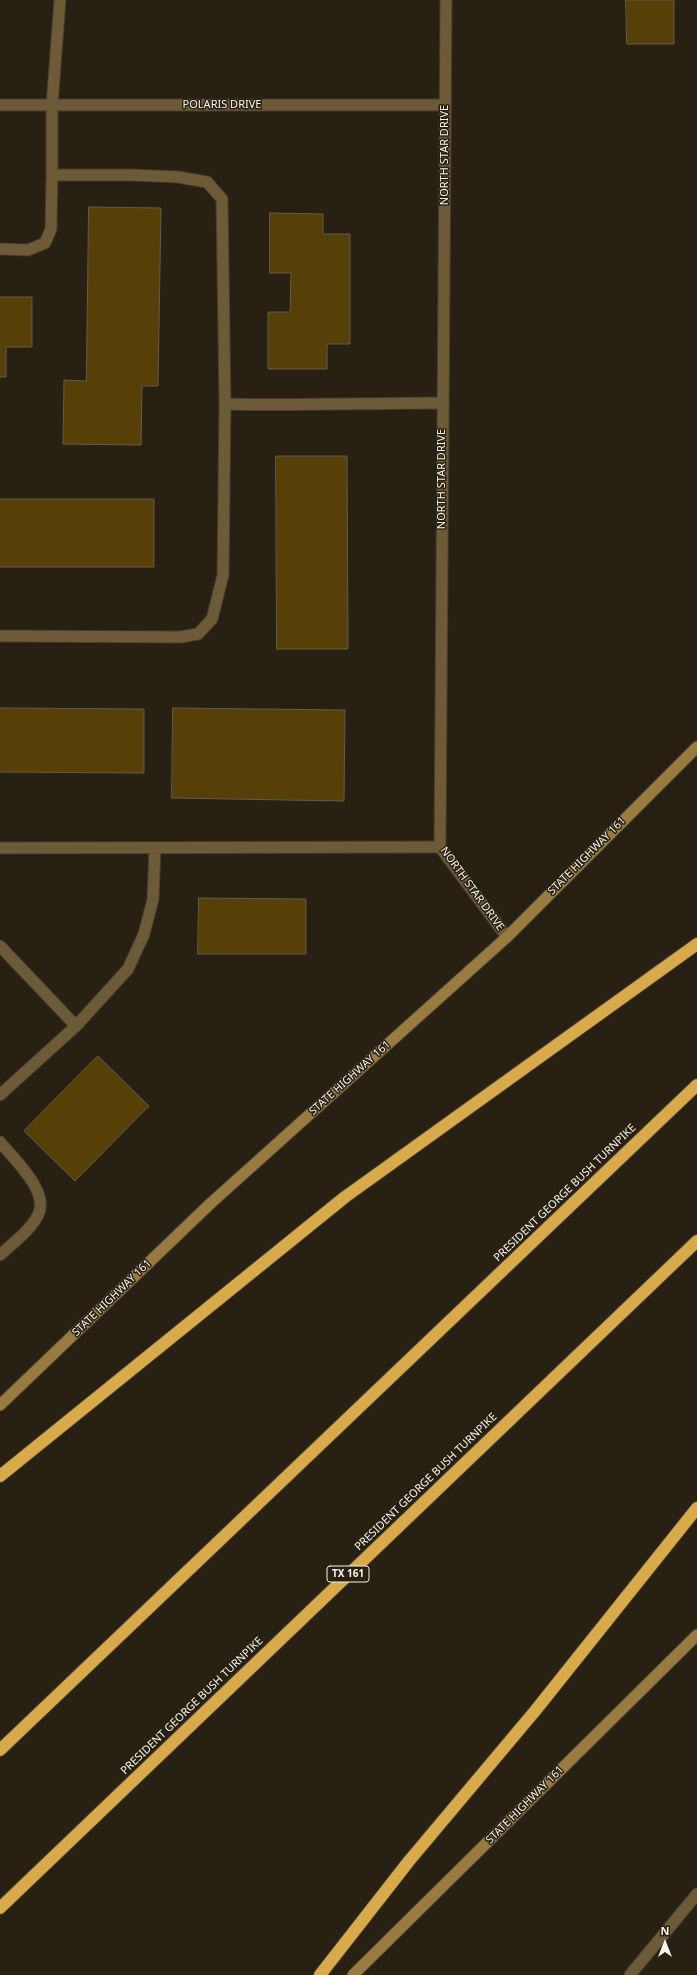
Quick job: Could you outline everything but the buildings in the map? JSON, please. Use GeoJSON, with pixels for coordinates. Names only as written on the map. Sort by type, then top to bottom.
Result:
{"type":"FeatureCollection","features":[{"type":"Feature","properties":{"kind":"highway"},"geometry":{"type":"LineString","coordinates":[[0,1476],[345,1197],[697,944]]}},
{"type":"Feature","properties":{"kind":"highway","name":"PRESIDENT GEORGE BUSH TURNPIKE"},"geometry":{"type":"LineString","coordinates":[[0,1750],[697,1085]]}},
{"type":"Feature","properties":{"kind":"highway","name":"PRESIDENT GEORGE BUSH TURNPIKE"},"geometry":{"type":"LineString","coordinates":[[0,1908],[697,1241]]}},
{"type":"Feature","properties":{"kind":"highway"},"geometry":{"type":"LineString","coordinates":[[320,1975],[409,1861],[535,1711],[697,1508]]}},
{"type":"Feature","properties":{"kind":"main road","name":"STATE HIGHWAY 161"},"geometry":{"type":"LineString","coordinates":[[0,1405],[211,1203],[506,937],[697,747]]}},
{"type":"Feature","properties":{"kind":"main road","name":"STATE HIGHWAY 161"},"geometry":{"type":"LineString","coordinates":[[353,1975],[697,1635]]}},
{"type":"Feature","properties":{"kind":"street"},"geometry":{"type":"LineString","coordinates":[[0,249],[28,250],[45,243],[51,229],[52,106],[60,0]]}},
{"type":"Feature","properties":{"kind":"street","name":"NORTH STAR DRIVE"},"geometry":{"type":"LineString","coordinates":[[446,0],[440,848],[506,937]]}},
{"type":"Feature","properties":{"kind":"street","name":"POLARIS DRIVE"},"geometry":{"type":"LineString","coordinates":[[0,105],[445,105]]}},
{"type":"Feature","properties":{"kind":"street"},"geometry":{"type":"LineString","coordinates":[[0,636],[180,638],[198,634],[212,619],[223,575],[225,404],[222,200],[207,182],[178,177],[131,175],[52,175]]}},
{"type":"Feature","properties":{"kind":"street"},"geometry":{"type":"LineString","coordinates":[[225,404],[298,406],[351,403],[443,403]]}},
{"type":"Feature","properties":{"kind":"street"},"geometry":{"type":"LineString","coordinates":[[0,848],[440,848]]}},
{"type":"Feature","properties":{"kind":"street"},"geometry":{"type":"LineString","coordinates":[[0,1095],[76,1026],[128,969],[144,934],[153,899],[155,848]]}},
{"type":"Feature","properties":{"kind":"street"},"geometry":{"type":"LineString","coordinates":[[0,946],[76,1026]]}},
{"type":"Feature","properties":{"kind":"street"},"geometry":{"type":"LineString","coordinates":[[0,1142],[33,1182],[40,1197],[38,1214],[26,1231],[0,1255]]}},
{"type":"Feature","properties":{"kind":"street"},"geometry":{"type":"LineString","coordinates":[[630,1975],[697,1894]]}}]}
